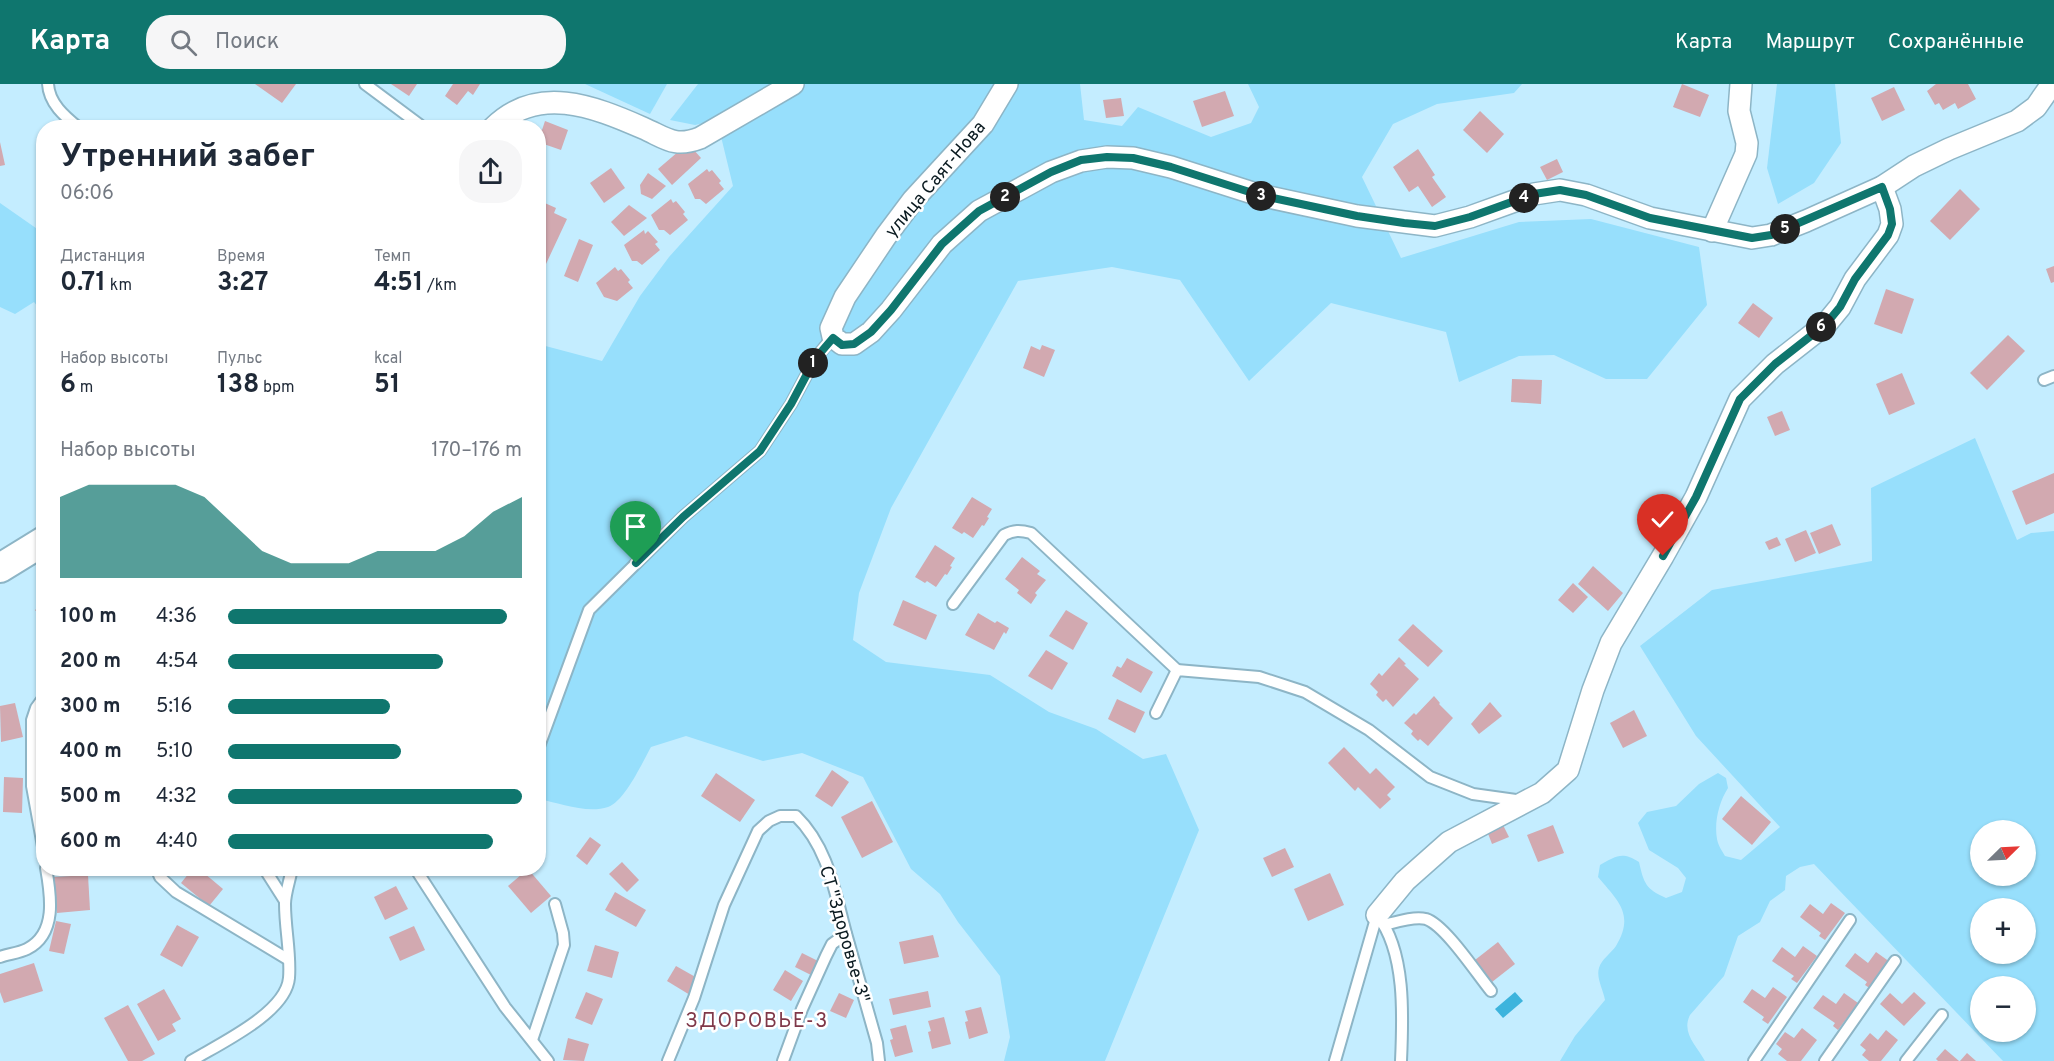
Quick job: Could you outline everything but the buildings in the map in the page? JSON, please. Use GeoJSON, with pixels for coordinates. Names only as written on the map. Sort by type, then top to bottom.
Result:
{"type":"FeatureCollection","features":[{"type":"Feature","properties":{"kind":"street"},"geometry":{"type":"LineString","coordinates":[[500,120],[521,106],[541,101],[572,101],[609,113],[674,143],[687,143],[793,84]]}},
{"type":"Feature","properties":{"kind":"street","name":"улица Саят-Нова"},"geometry":{"type":"LineString","coordinates":[[833,338],[831,328],[845,297],[886,236],[913,200],[983,124],[1007,84]]}},
{"type":"Feature","properties":{"kind":"street"},"geometry":{"type":"LineString","coordinates":[[1712,231],[1746,154],[1747,143],[1738,111],[1741,84]]}},
{"type":"Feature","properties":{"kind":"street"},"geometry":{"type":"LineString","coordinates":[[833,338],[842,345],[854,344],[871,332],[942,244],[979,211],[1051,172],[1081,160],[1107,157],[1133,158],[1171,167],[1259,195],[1357,216],[1435,226],[1470,217],[1534,194],[1560,190],[1586,195],[1650,218],[1752,238],[1771,235],[1882,187],[1914,166],[2017,121],[2036,107],[2052,84]]}},
{"type":"Feature","properties":{"kind":"street"},"geometry":{"type":"LineString","coordinates":[[1381,920],[1405,882],[1449,842],[1542,793],[1568,770],[1580,738],[1593,690],[1611,643],[1696,497],[1740,399],[1775,364],[1826,324],[1840,307],[1855,279],[1888,235],[1892,224],[1890,209],[1882,187]]}},
{"type":"Feature","properties":{"kind":"street"},"geometry":{"type":"LineString","coordinates":[[0,568],[36,546]]}},
{"type":"Feature","properties":{"kind":"lane"},"geometry":{"type":"LineString","coordinates":[[48,84],[48,93],[53,102],[71,120]]}},
{"type":"Feature","properties":{"kind":"lane"},"geometry":{"type":"LineString","coordinates":[[365,84],[413,120]]}},
{"type":"Feature","properties":{"kind":"lane"},"geometry":{"type":"LineString","coordinates":[[546,726],[589,610],[683,517],[760,451],[791,404],[815,359],[833,338]]}},
{"type":"Feature","properties":{"kind":"lane"},"geometry":{"type":"LineString","coordinates":[[953,604],[1004,535],[1020,530],[1031,533],[1177,670],[1258,677],[1305,692],[1369,730],[1430,777],[1473,794],[1526,801]]}},
{"type":"Feature","properties":{"kind":"lane"},"geometry":{"type":"LineString","coordinates":[[1156,713],[1177,670]]}},
{"type":"Feature","properties":{"kind":"lane"},"geometry":{"type":"LineString","coordinates":[[36,708],[32,720],[32,786],[36,808]]}},
{"type":"Feature","properties":{"kind":"lane","name":"СТ \"Здоровье-3\""},"geometry":{"type":"LineString","coordinates":[[668,1061],[694,998],[724,905],[758,831],[780,816],[796,816],[805,824],[817,843],[837,894],[877,1043],[879,1061]]}},
{"type":"Feature","properties":{"kind":"lane"},"geometry":{"type":"LineString","coordinates":[[0,957],[28,949],[49,923],[50,891],[47,876]]}},
{"type":"Feature","properties":{"kind":"lane"},"geometry":{"type":"LineString","coordinates":[[160,876],[176,891],[289,960]]}},
{"type":"Feature","properties":{"kind":"lane"},"geometry":{"type":"LineString","coordinates":[[269,876],[285,901]]}},
{"type":"Feature","properties":{"kind":"lane"},"geometry":{"type":"LineString","coordinates":[[191,1061],[271,1010],[286,990],[289,979],[289,960],[285,901],[290,876]]}},
{"type":"Feature","properties":{"kind":"lane"},"geometry":{"type":"LineString","coordinates":[[420,876],[505,1007],[548,1061]]}},
{"type":"Feature","properties":{"kind":"lane"},"geometry":{"type":"LineString","coordinates":[[532,1040],[564,945],[555,904]]}},
{"type":"Feature","properties":{"kind":"lane"},"geometry":{"type":"LineString","coordinates":[[1381,920],[1426,919],[1441,929],[1491,991]]}},
{"type":"Feature","properties":{"kind":"lane"},"geometry":{"type":"LineString","coordinates":[[1335,1061],[1381,920]]}},
{"type":"Feature","properties":{"kind":"lane"},"geometry":{"type":"LineString","coordinates":[[1381,920],[1395,955],[1399,978],[1401,1061]]}},
{"type":"Feature","properties":{"kind":"lane"},"geometry":{"type":"LineString","coordinates":[[1754,1061],[1850,920]]}},
{"type":"Feature","properties":{"kind":"lane"},"geometry":{"type":"LineString","coordinates":[[783,1061],[802,1009],[829,950],[832,944],[846,934]]}},
{"type":"Feature","properties":{"kind":"lane"},"geometry":{"type":"LineString","coordinates":[[1825,1061],[1895,961]]}},
{"type":"Feature","properties":{"kind":"lane"},"geometry":{"type":"LineString","coordinates":[[1906,1061],[1942,1015]]}},
{"type":"Feature","properties":{"kind":"shaded area"},"geometry":{"type":"Polygon","coordinates":[[[585,84],[667,84],[650,114],[585,84]]]}},
{"type":"Feature","properties":{"kind":"shaded area"},"geometry":{"type":"Polygon","coordinates":[[[698,84],[1080,84],[1084,120],[1122,126],[1138,107],[1211,137],[1251,123],[1259,107],[1248,84],[1522,84],[1514,93],[1437,104],[1393,124],[1362,177],[1401,258],[1519,222],[1591,219],[1699,247],[1707,305],[1647,379],[1606,379],[1554,355],[1519,356],[1459,382],[1446,332],[1331,303],[1249,381],[1180,280],[1112,267],[1018,281],[891,508],[859,593],[853,640],[886,662],[990,675],[1049,712],[1096,729],[1143,759],[1166,754],[1199,830],[1105,1061],[1004,1061],[1010,1037],[1000,976],[958,922],[940,894],[911,869],[863,777],[802,753],[763,761],[686,736],[651,747],[627,790],[608,807],[582,809],[546,801],[546,346],[602,361],[640,296],[669,257],[733,186],[717,120],[695,125],[670,120],[698,84]]]}},
{"type":"Feature","properties":{"kind":"shaded area"},"geometry":{"type":"Polygon","coordinates":[[[1777,84],[1835,84],[1841,143],[1814,183],[1778,204],[1767,168],[1777,84]]]}},
{"type":"Feature","properties":{"kind":"shaded area"},"geometry":{"type":"Polygon","coordinates":[[[0,203],[36,228],[36,304],[34,302],[15,314],[0,307],[0,203]]]}},
{"type":"Feature","properties":{"kind":"shaded area"},"geometry":{"type":"Polygon","coordinates":[[[1975,438],[2017,540],[2031,533],[2054,531],[2054,1061],[2003,1061],[1985,1042],[2036,1042],[2036,976],[1970,976],[1970,1027],[1814,864],[1800,867],[1786,876],[1785,890],[1770,901],[1760,922],[1738,936],[1724,976],[1690,1015],[1687,1028],[1694,1045],[1705,1061],[1560,1061],[1575,1036],[1605,1000],[1599,980],[1599,968],[1622,935],[1624,916],[1622,908],[1598,877],[1600,865],[1615,857],[1628,857],[1639,862],[1644,881],[1654,892],[1666,898],[1682,892],[1686,878],[1678,868],[1649,850],[1638,823],[1647,812],[1676,806],[1699,784],[1718,773],[1726,778],[1728,788],[1720,806],[1716,826],[1720,848],[1725,856],[1741,860],[1780,827],[1696,736],[1640,646],[1712,590],[1872,561],[1871,488],[1975,438]]]}},
{"type":"Feature","properties":{"kind":"shaded area"},"geometry":{"type":"Polygon","coordinates":[[[1515,992],[1523,1001],[1503,1018],[1495,1009],[1515,992]]]}},
{"type":"Feature","properties":{"kind":"district","name":"ЗДОРОВЬЕ-3"},"geometry":{"type":"Point","coordinates":[757,1020]}},
{"type":"Feature","properties":{"kind":"route"},"geometry":{"type":"LineString","coordinates":[[636,563],[683,517],[760,451],[791,404],[815,359],[833,338],[842,345],[854,344],[871,332],[942,244],[979,211],[1051,172],[1081,160],[1107,157],[1133,158],[1171,167],[1259,195],[1357,216],[1435,226],[1470,217],[1534,194],[1560,190],[1586,195],[1650,218],[1752,238],[1771,235],[1882,187],[1890,209],[1892,224],[1888,235],[1855,279],[1840,307],[1826,324],[1775,364],[1740,399],[1725,428],[1696,497],[1663,556]]}}]}
